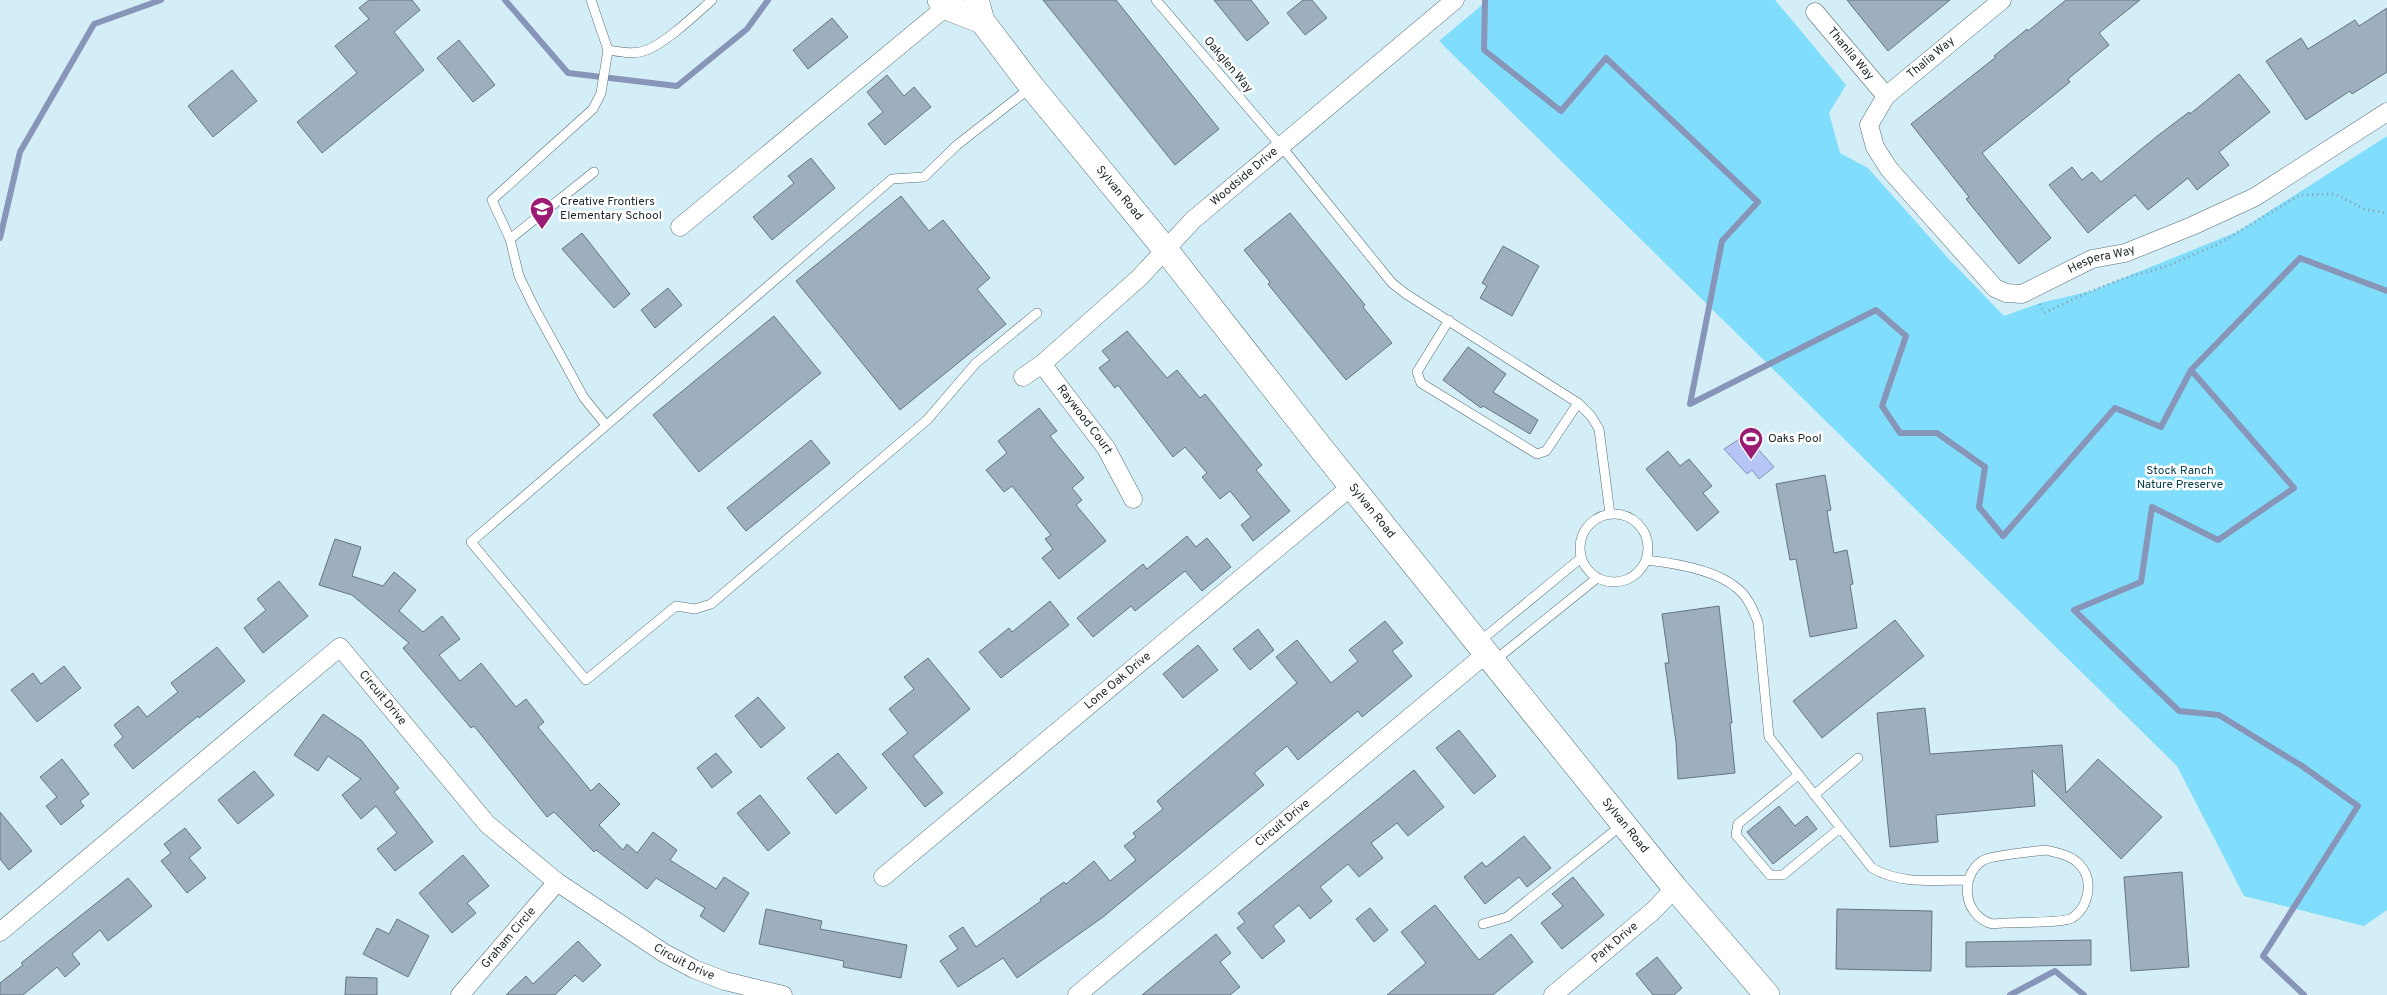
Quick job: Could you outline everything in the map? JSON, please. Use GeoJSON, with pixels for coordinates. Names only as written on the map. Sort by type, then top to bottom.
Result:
{"type":"FeatureCollection","features":[{"type":"Feature","properties":{"kind":"main road","name":"Sylvan Road"},"geometry":{"type":"LineString","coordinates":[[943,4],[979,10],[1032,87],[1165,249],[1623,824],[1766,995]]}},
{"type":"Feature","properties":{"kind":"street","name":"Woodside Drive"},"geometry":{"type":"LineString","coordinates":[[1042,364],[1139,278],[1193,220],[1455,0]]}},
{"type":"Feature","properties":{"kind":"street","name":"Thalia Way"},"geometry":{"type":"LineString","coordinates":[[1869,125],[1886,96],[2002,0]]}},
{"type":"Feature","properties":{"kind":"street"},"geometry":{"type":"LineString","coordinates":[[680,227],[943,4]]}},
{"type":"Feature","properties":{"kind":"street","name":"Thanlia Way"},"geometry":{"type":"LineString","coordinates":[[1815,12],[1886,96]]}},
{"type":"Feature","properties":{"kind":"street","name":"Hespera Way"},"geometry":{"type":"LineString","coordinates":[[1869,125],[1875,147],[1888,170],[1995,288],[2006,293],[2022,294],[2092,259],[2133,250],[2255,197],[2387,112]]}},
{"type":"Feature","properties":{"kind":"street"},"geometry":{"type":"LineString","coordinates":[[1023,377],[1042,364]]}},
{"type":"Feature","properties":{"kind":"street","name":"Raywood Court"},"geometry":{"type":"LineString","coordinates":[[1042,364],[1106,448],[1133,499]]}},
{"type":"Feature","properties":{"kind":"street","name":"Lone Oak Drive"},"geometry":{"type":"LineString","coordinates":[[884,877],[1353,485]]}},
{"type":"Feature","properties":{"kind":"street","name":"Circuit Drive"},"geometry":{"type":"LineString","coordinates":[[0,932],[340,647],[487,824],[557,882],[664,954],[694,969],[725,981],[782,995]]}},
{"type":"Feature","properties":{"kind":"street","name":"Circuit Drive"},"geometry":{"type":"LineString","coordinates":[[1077,995],[1487,652]]}},
{"type":"Feature","properties":{"kind":"street","name":"Graham Circle"},"geometry":{"type":"LineString","coordinates":[[460,995],[557,882]]}},
{"type":"Feature","properties":{"kind":"street","name":"Park Drive"},"geometry":{"type":"LineString","coordinates":[[1553,995],[1654,911],[1675,888]]}},
{"type":"Feature","properties":{"kind":"lane"},"geometry":{"type":"LineString","coordinates":[[591,0],[608,50],[601,90],[593,110],[492,200],[510,239],[520,276],[534,307],[584,398],[606,425]]}},
{"type":"Feature","properties":{"kind":"lane"},"geometry":{"type":"LineString","coordinates":[[608,50],[628,53],[647,50],[683,26],[712,0]]}},
{"type":"Feature","properties":{"kind":"lane","name":"Oakglen Way"},"geometry":{"type":"LineString","coordinates":[[1156,0],[1281,146],[1392,283],[1406,294],[1578,403],[1592,416],[1598,429],[1610,514]]}},
{"type":"Feature","properties":{"kind":"lane"},"geometry":{"type":"LineString","coordinates":[[1032,87],[957,145],[924,177],[892,178],[471,542],[586,680],[676,606],[694,609],[711,604],[927,420],[976,363],[1037,313]]}},
{"type":"Feature","properties":{"kind":"lane"},"geometry":{"type":"LineString","coordinates":[[510,239],[594,172]]}},
{"type":"Feature","properties":{"kind":"lane"},"geometry":{"type":"LineString","coordinates":[[1449,320],[1417,372],[1420,383],[1537,454],[1546,451],[1578,403]]}},
{"type":"Feature","properties":{"kind":"lane"},"geometry":{"type":"LineString","coordinates":[[1610,514],[1625,515],[1642,528],[1647,539],[1648,550],[1646,560],[1640,570],[1631,578],[1620,582],[1609,582],[1597,578],[1588,571],[1581,558],[1580,539],[1585,528],[1593,520],[1610,514]]}},
{"type":"Feature","properties":{"kind":"lane"},"geometry":{"type":"LineString","coordinates":[[1487,652],[1581,558]]}},
{"type":"Feature","properties":{"kind":"lane"},"geometry":{"type":"LineString","coordinates":[[1646,560],[1669,562],[1723,578],[1740,590],[1751,605],[1758,622],[1770,737],[1872,868],[1886,876],[1904,880],[1968,880]]}},
{"type":"Feature","properties":{"kind":"lane"},"geometry":{"type":"LineString","coordinates":[[1487,652],[1597,578]]}},
{"type":"Feature","properties":{"kind":"lane"},"geometry":{"type":"LineString","coordinates":[[1814,795],[1858,758]]}},
{"type":"Feature","properties":{"kind":"lane"},"geometry":{"type":"LineString","coordinates":[[1798,775],[1738,824],[1736,835],[1770,875],[1783,875],[1840,828]]}},
{"type":"Feature","properties":{"kind":"lane"},"geometry":{"type":"LineString","coordinates":[[1483,924],[1507,917],[1623,824]]}},
{"type":"Feature","properties":{"kind":"lane"},"geometry":{"type":"LineString","coordinates":[[2046,850],[2065,854],[2080,865],[2087,878],[2088,897],[2081,910],[2070,919],[1990,924],[1976,914],[1968,901],[1968,880],[1975,866],[1985,859],[2046,850]]}},
{"type":"Feature","properties":{"kind":"path"},"geometry":{"type":"LineString","coordinates":[[2040,304],[2044,313],[2079,296],[2128,277],[2167,266],[2218,244],[2300,195],[2335,194],[2364,209],[2387,213]]}},
{"type":"Feature","properties":{"kind":"green space","name":"Stock Ranch Nature Preserve"},"geometry":{"type":"Polygon","coordinates":[[[1488,0],[1775,0],[1846,85],[1829,113],[1840,153],[1868,168],[1949,259],[2004,316],[2040,303],[2091,291],[2237,232],[2387,136],[2387,910],[2364,926],[2244,896],[2177,766],[1439,41],[1488,0]]]}},
{"type":"Feature","properties":{"kind":"shaded area","name":"Oaks Pool"},"geometry":{"type":"Polygon","coordinates":[[[1741,438],[1753,452],[1758,449],[1774,467],[1759,479],[1752,470],[1747,474],[1724,449],[1741,438]]]}},
{"type":"Feature","properties":{"kind":"building"},"geometry":{"type":"Polygon","coordinates":[[[369,0],[412,0],[420,10],[394,32],[424,70],[322,153],[297,122],[357,73],[335,46],[369,19],[359,8],[369,0]]]}},
{"type":"Feature","properties":{"kind":"building"},"geometry":{"type":"Polygon","coordinates":[[[1043,0],[1116,0],[1219,129],[1175,165],[1043,0]]]}},
{"type":"Feature","properties":{"kind":"building"},"geometry":{"type":"Polygon","coordinates":[[[1214,0],[1251,0],[1269,23],[1247,41],[1214,0]]]}},
{"type":"Feature","properties":{"kind":"building"},"geometry":{"type":"Polygon","coordinates":[[[1303,0],[1312,0],[1327,18],[1305,35],[1287,13],[1303,0]]]}},
{"type":"Feature","properties":{"kind":"building"},"geometry":{"type":"Polygon","coordinates":[[[1847,0],[1950,0],[1888,51],[1847,0]]]}},
{"type":"Feature","properties":{"kind":"building"},"geometry":{"type":"Polygon","coordinates":[[[2066,0],[2140,0],[2099,33],[2109,45],[2068,79],[2070,82],[1982,153],[2051,238],[2019,264],[1966,199],[1969,197],[1911,124],[1996,57],[1994,56],[2027,29],[2028,31],[2066,0]]]}},
{"type":"Feature","properties":{"kind":"building"},"geometry":{"type":"Polygon","coordinates":[[[2387,8],[2387,72],[2352,94],[2350,91],[2306,120],[2266,61],[2301,38],[2308,49],[2355,20],[2359,26],[2387,8]]]}},
{"type":"Feature","properties":{"kind":"building"},"geometry":{"type":"Polygon","coordinates":[[[832,18],[848,37],[808,69],[793,50],[832,18]]]}},
{"type":"Feature","properties":{"kind":"building"},"geometry":{"type":"Polygon","coordinates":[[[459,40],[495,85],[473,102],[437,58],[459,40]]]}},
{"type":"Feature","properties":{"kind":"building"},"geometry":{"type":"Polygon","coordinates":[[[232,70],[257,101],[213,137],[188,106],[232,70]]]}},
{"type":"Feature","properties":{"kind":"building"},"geometry":{"type":"Polygon","coordinates":[[[2239,74],[2270,112],[2219,152],[2229,165],[2197,190],[2188,178],[2148,210],[2135,195],[2088,233],[2049,185],[2072,167],[2082,180],[2092,172],[2101,182],[2156,137],[2189,112],[2190,114],[2239,74]]]}},
{"type":"Feature","properties":{"kind":"building"},"geometry":{"type":"Polygon","coordinates":[[[887,75],[904,96],[914,87],[931,107],[885,145],[868,124],[883,112],[867,92],[887,75]]]}},
{"type":"Feature","properties":{"kind":"building"},"geometry":{"type":"Polygon","coordinates":[[[811,158],[835,188],[772,240],[753,217],[794,183],[788,176],[811,158]]]}},
{"type":"Feature","properties":{"kind":"building"},"geometry":{"type":"Polygon","coordinates":[[[901,196],[929,231],[943,220],[990,278],[977,289],[1006,324],[900,410],[796,281],[901,196]]]}},
{"type":"Feature","properties":{"kind":"building"},"geometry":{"type":"Polygon","coordinates":[[[1290,213],[1365,305],[1363,307],[1392,343],[1346,380],[1268,284],[1270,282],[1244,250],[1290,213]]]}},
{"type":"Feature","properties":{"kind":"building"},"geometry":{"type":"Polygon","coordinates":[[[582,233],[630,294],[614,308],[562,249],[582,233]]]}},
{"type":"Feature","properties":{"kind":"building"},"geometry":{"type":"Polygon","coordinates":[[[1503,246],[1539,266],[1512,316],[1480,298],[1487,286],[1482,283],[1503,246]]]}},
{"type":"Feature","properties":{"kind":"building"},"geometry":{"type":"Polygon","coordinates":[[[668,288],[682,305],[655,328],[641,310],[668,288]]]}},
{"type":"Feature","properties":{"kind":"building"},"geometry":{"type":"Polygon","coordinates":[[[774,316],[821,373],[699,472],[653,415],[774,316]]]}},
{"type":"Feature","properties":{"kind":"building"},"geometry":{"type":"Polygon","coordinates":[[[1127,331],[1167,378],[1177,370],[1200,398],[1205,394],[1262,465],[1256,470],[1290,511],[1253,541],[1241,525],[1251,517],[1230,491],[1220,499],[1202,477],[1207,473],[1185,447],[1173,457],[1118,385],[1115,388],[1099,368],[1110,360],[1102,351],[1127,331]]]}},
{"type":"Feature","properties":{"kind":"building"},"geometry":{"type":"Polygon","coordinates":[[[1468,347],[1506,374],[1493,392],[1538,420],[1530,434],[1483,406],[1481,408],[1443,380],[1468,347]]]}},
{"type":"Feature","properties":{"kind":"building"},"geometry":{"type":"Polygon","coordinates":[[[1039,408],[1057,431],[1050,436],[1084,478],[1072,488],[1082,500],[1076,505],[1106,541],[1059,579],[1042,558],[1053,549],[1045,539],[1051,535],[1012,486],[1004,492],[986,470],[1007,453],[998,441],[1039,408]]]}},
{"type":"Feature","properties":{"kind":"building"},"geometry":{"type":"Polygon","coordinates":[[[811,440],[830,463],[746,531],[727,508],[811,440]]]}},
{"type":"Feature","properties":{"kind":"building"},"geometry":{"type":"Polygon","coordinates":[[[1668,451],[1680,466],[1689,459],[1712,486],[1703,493],[1719,512],[1697,531],[1646,469],[1668,451]]]}},
{"type":"Feature","properties":{"kind":"building"},"geometry":{"type":"Polygon","coordinates":[[[1825,475],[1831,510],[1827,511],[1834,553],[1847,550],[1853,584],[1850,585],[1857,628],[1810,637],[1796,559],[1790,560],[1776,484],[1825,475]]]}},
{"type":"Feature","properties":{"kind":"building"},"geometry":{"type":"Polygon","coordinates":[[[1187,536],[1196,547],[1207,538],[1231,567],[1202,591],[1185,571],[1135,611],[1131,606],[1093,637],[1077,618],[1143,564],[1147,569],[1187,536]]]}},
{"type":"Feature","properties":{"kind":"building"},"geometry":{"type":"Polygon","coordinates":[[[335,539],[361,547],[352,576],[383,586],[394,572],[416,590],[399,611],[423,632],[442,616],[460,639],[439,655],[460,681],[481,663],[516,707],[526,699],[544,722],[538,727],[591,791],[599,783],[620,804],[599,825],[623,850],[627,844],[637,853],[653,832],[677,850],[670,860],[716,889],[724,877],[749,893],[724,932],[700,916],[705,908],[656,878],[647,889],[596,850],[594,852],[554,812],[547,817],[474,726],[471,728],[403,648],[409,643],[352,595],[319,585],[335,539]]]}},
{"type":"Feature","properties":{"kind":"building"},"geometry":{"type":"Polygon","coordinates":[[[279,581],[308,616],[263,653],[244,628],[266,610],[257,599],[279,581]]]}},
{"type":"Feature","properties":{"kind":"building"},"geometry":{"type":"Polygon","coordinates":[[[1050,601],[1069,625],[1001,678],[979,652],[1009,628],[1012,632],[1050,601]]]}},
{"type":"Feature","properties":{"kind":"building"},"geometry":{"type":"Polygon","coordinates":[[[1719,606],[1732,723],[1730,723],[1735,773],[1678,779],[1676,742],[1665,663],[1669,663],[1662,614],[1719,606]]]}},
{"type":"Feature","properties":{"kind":"building"},"geometry":{"type":"Polygon","coordinates":[[[1895,620],[1924,656],[1822,738],[1793,701],[1895,620]]]}},
{"type":"Feature","properties":{"kind":"building"},"geometry":{"type":"Polygon","coordinates":[[[1385,621],[1403,643],[1392,651],[1412,676],[1362,717],[1358,711],[1298,760],[1287,746],[1254,773],[1264,785],[1103,917],[1017,978],[1003,958],[958,987],[940,961],[958,949],[949,936],[963,927],[976,947],[1041,901],[1040,899],[1064,882],[1066,884],[1094,861],[1110,881],[1136,860],[1124,846],[1136,837],[1133,833],[1163,809],[1157,801],[1297,683],[1276,657],[1297,640],[1331,683],[1358,661],[1349,650],[1385,621]]]}},
{"type":"Feature","properties":{"kind":"building"},"geometry":{"type":"Polygon","coordinates":[[[1258,629],[1274,650],[1250,670],[1233,649],[1258,629]]]}},
{"type":"Feature","properties":{"kind":"building"},"geometry":{"type":"Polygon","coordinates":[[[1198,645],[1218,670],[1183,698],[1163,674],[1198,645]]]}},
{"type":"Feature","properties":{"kind":"building"},"geometry":{"type":"Polygon","coordinates":[[[217,647],[245,681],[199,718],[198,716],[133,769],[114,745],[123,737],[114,725],[138,706],[147,717],[178,692],[171,683],[217,647]]]}},
{"type":"Feature","properties":{"kind":"building"},"geometry":{"type":"Polygon","coordinates":[[[928,658],[970,709],[913,756],[943,793],[925,807],[882,754],[908,733],[889,709],[914,689],[904,677],[928,658]]]}},
{"type":"Feature","properties":{"kind":"building"},"geometry":{"type":"Polygon","coordinates":[[[64,666],[81,688],[37,722],[11,690],[33,673],[41,684],[64,666]]]}},
{"type":"Feature","properties":{"kind":"building"},"geometry":{"type":"Polygon","coordinates":[[[758,697],[785,728],[761,748],[735,716],[758,697]]]}},
{"type":"Feature","properties":{"kind":"building"},"geometry":{"type":"Polygon","coordinates":[[[1925,708],[1930,754],[2062,745],[2066,793],[2098,759],[2162,817],[2121,859],[2032,770],[2035,806],[1936,815],[1938,842],[1890,847],[1877,713],[1925,708]]]}},
{"type":"Feature","properties":{"kind":"building"},"geometry":{"type":"Polygon","coordinates":[[[323,714],[361,740],[399,788],[394,792],[433,842],[395,871],[377,849],[397,833],[376,806],[361,819],[342,795],[361,779],[328,756],[318,771],[294,755],[323,714]]]}},
{"type":"Feature","properties":{"kind":"building"},"geometry":{"type":"Polygon","coordinates":[[[1459,730],[1496,776],[1474,794],[1436,748],[1459,730]]]}},
{"type":"Feature","properties":{"kind":"building"},"geometry":{"type":"Polygon","coordinates":[[[716,753],[732,772],[712,788],[697,768],[716,753]]]}},
{"type":"Feature","properties":{"kind":"building"},"geometry":{"type":"Polygon","coordinates":[[[838,753],[867,788],[836,814],[807,778],[838,753]]]}},
{"type":"Feature","properties":{"kind":"building"},"geometry":{"type":"Polygon","coordinates":[[[62,759],[89,794],[80,801],[84,806],[61,825],[46,806],[57,797],[40,777],[62,759]]]}},
{"type":"Feature","properties":{"kind":"building"},"geometry":{"type":"Polygon","coordinates":[[[1414,770],[1444,807],[1408,836],[1397,823],[1371,843],[1383,858],[1359,877],[1348,864],[1320,887],[1332,901],[1310,919],[1299,905],[1273,926],[1285,941],[1262,959],[1237,928],[1245,922],[1238,913],[1414,770]]]}},
{"type":"Feature","properties":{"kind":"building"},"geometry":{"type":"Polygon","coordinates":[[[254,771],[274,795],[238,824],[218,800],[254,771]]]}},
{"type":"Feature","properties":{"kind":"building"},"geometry":{"type":"Polygon","coordinates":[[[760,795],[790,833],[768,851],[737,813],[760,795]]]}},
{"type":"Feature","properties":{"kind":"building"},"geometry":{"type":"Polygon","coordinates":[[[1779,806],[1795,826],[1807,816],[1817,829],[1773,864],[1747,832],[1779,806]]]}},
{"type":"Feature","properties":{"kind":"building"},"geometry":{"type":"Polygon","coordinates":[[[0,812],[32,851],[9,870],[0,859],[0,812]]]}},
{"type":"Feature","properties":{"kind":"building"},"geometry":{"type":"Polygon","coordinates":[[[185,828],[201,848],[189,858],[206,878],[187,893],[161,861],[171,853],[164,844],[185,828]]]}},
{"type":"Feature","properties":{"kind":"building"},"geometry":{"type":"Polygon","coordinates":[[[1524,836],[1551,868],[1527,887],[1519,877],[1485,904],[1464,877],[1482,862],[1486,867],[1524,836]]]}},
{"type":"Feature","properties":{"kind":"building"},"geometry":{"type":"Polygon","coordinates":[[[463,855],[489,886],[467,903],[476,913],[452,933],[419,893],[463,855]]]}},
{"type":"Feature","properties":{"kind":"building"},"geometry":{"type":"Polygon","coordinates":[[[2182,872],[2189,967],[2131,971],[2124,877],[2182,872]]]}},
{"type":"Feature","properties":{"kind":"building"},"geometry":{"type":"Polygon","coordinates":[[[1573,877],[1604,915],[1562,949],[1541,923],[1563,906],[1552,894],[1573,877]]]}},
{"type":"Feature","properties":{"kind":"building"},"geometry":{"type":"Polygon","coordinates":[[[128,878],[152,906],[108,941],[100,930],[72,954],[80,964],[65,977],[57,967],[23,995],[0,995],[0,983],[23,965],[21,963],[128,878]]]}},
{"type":"Feature","properties":{"kind":"building"},"geometry":{"type":"Polygon","coordinates":[[[1435,905],[1479,960],[1511,934],[1533,962],[1493,995],[1387,995],[1426,963],[1401,932],[1435,905]]]}},
{"type":"Feature","properties":{"kind":"building"},"geometry":{"type":"Polygon","coordinates":[[[1370,908],[1388,930],[1374,942],[1356,919],[1370,908]]]}},
{"type":"Feature","properties":{"kind":"building"},"geometry":{"type":"Polygon","coordinates":[[[766,909],[822,921],[820,929],[907,945],[901,978],[843,967],[844,961],[759,944],[766,909]]]}},
{"type":"Feature","properties":{"kind":"building"},"geometry":{"type":"Polygon","coordinates":[[[1837,909],[1932,911],[1931,971],[1836,969],[1837,909]]]}},
{"type":"Feature","properties":{"kind":"building"},"geometry":{"type":"Polygon","coordinates":[[[397,919],[429,936],[408,977],[363,954],[377,928],[389,934],[397,919]]]}},
{"type":"Feature","properties":{"kind":"building"},"geometry":{"type":"Polygon","coordinates":[[[1216,934],[1231,953],[1220,962],[1240,987],[1230,995],[1142,995],[1216,934]]]}},
{"type":"Feature","properties":{"kind":"building"},"geometry":{"type":"Polygon","coordinates":[[[2091,940],[2091,965],[1966,967],[1966,942],[2091,940]]]}},
{"type":"Feature","properties":{"kind":"building"},"geometry":{"type":"Polygon","coordinates":[[[578,941],[601,965],[583,982],[575,975],[555,995],[506,995],[526,976],[533,984],[578,941]]]}},
{"type":"Feature","properties":{"kind":"building"},"geometry":{"type":"Polygon","coordinates":[[[1657,957],[1682,988],[1674,995],[1653,995],[1636,974],[1657,957]]]}},
{"type":"Feature","properties":{"kind":"building"},"geometry":{"type":"Polygon","coordinates":[[[346,977],[377,978],[377,995],[345,995],[346,977]]]}},
{"type":"Feature","properties":{"kind":"waterway"},"geometry":{"type":"LineString","coordinates":[[0,238],[20,152],[94,24],[161,0]]}},
{"type":"Feature","properties":{"kind":"waterway"},"geometry":{"type":"LineString","coordinates":[[505,0],[568,73],[677,86],[747,29],[768,0]]}},
{"type":"Feature","properties":{"kind":"waterway"},"geometry":{"type":"LineString","coordinates":[[1485,0],[1484,50],[1561,111],[1606,58],[1758,202],[1722,241],[1690,404],[1876,310],[1906,336],[1882,406],[1900,433],[1937,433],[1985,467],[1979,507],[2003,536],[2115,408],[2161,427],[2191,370],[2300,258],[2387,291]]}},
{"type":"Feature","properties":{"kind":"waterway"},"geometry":{"type":"LineString","coordinates":[[2191,370],[2294,488],[2218,540],[2152,507],[2141,582],[2074,610],[2179,711],[2219,715],[2302,766],[2358,806],[2263,956],[2304,995]]}},
{"type":"Feature","properties":{"kind":"waterway"},"geometry":{"type":"LineString","coordinates":[[2010,995],[2055,971],[2084,995]]}},
{"type":"Feature","properties":{"kind":"place","name":"Creative Frontiers Elementary School"},"geometry":{"type":"Point","coordinates":[542,230]}},
{"type":"Feature","properties":{"kind":"place","name":"Oaks Pool"},"geometry":{"type":"Point","coordinates":[1751,460]}}]}
